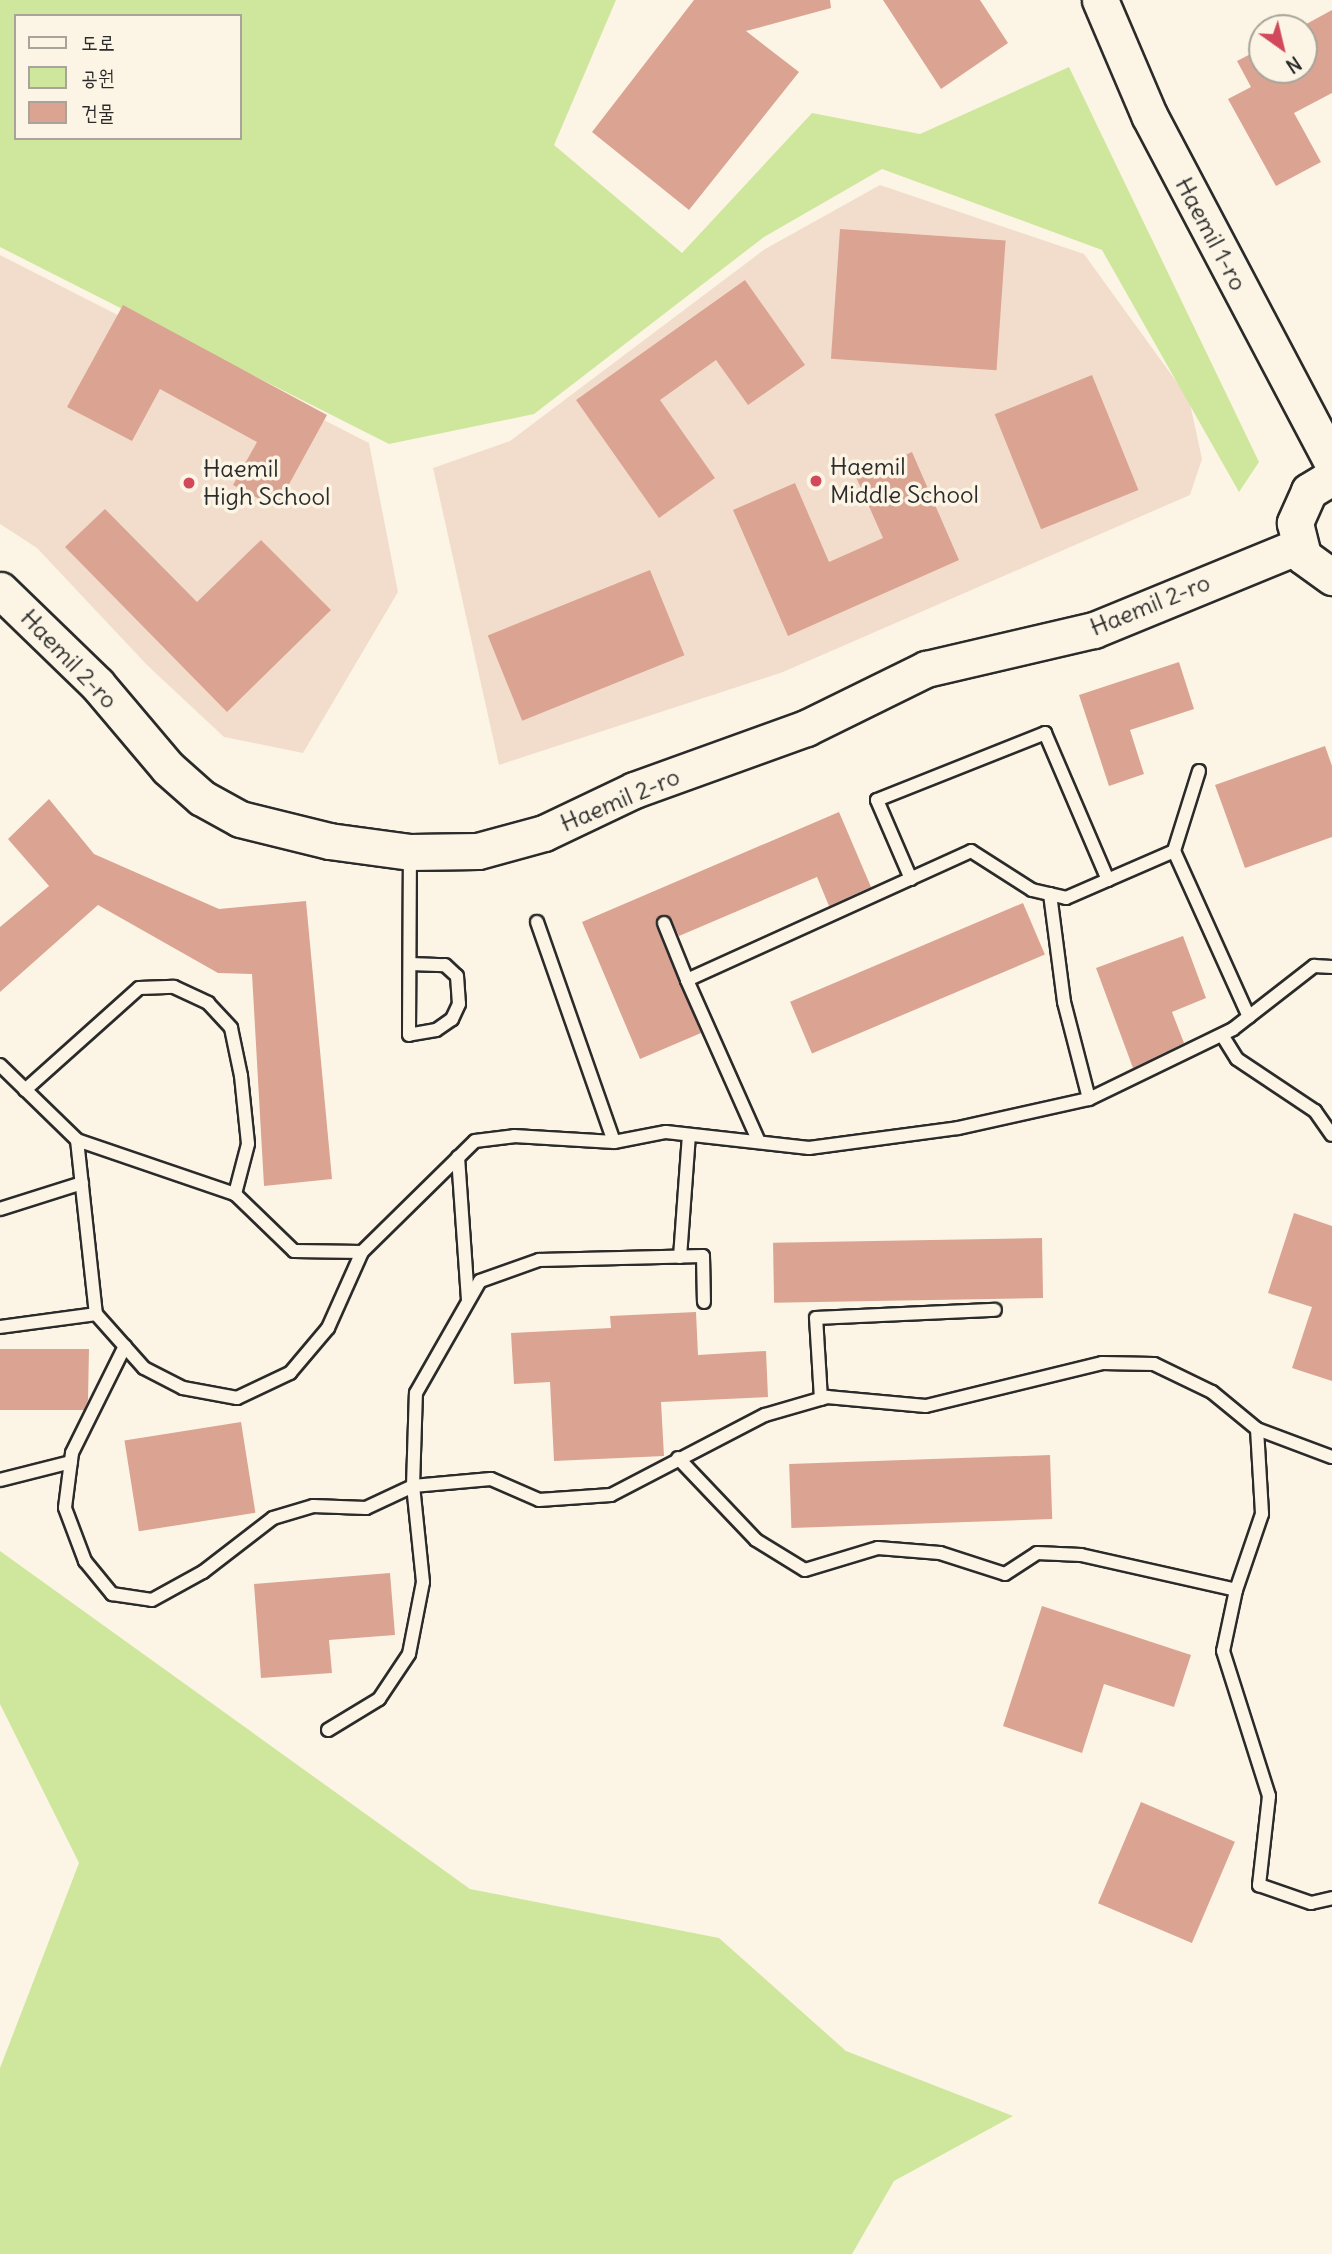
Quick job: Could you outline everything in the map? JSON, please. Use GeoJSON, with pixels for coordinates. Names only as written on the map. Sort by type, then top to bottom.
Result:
{"type":"FeatureCollection","features":[{"type":"Feature","properties":{"kind":"street","name":"Haemil 1-ro"},"geometry":{"type":"LineString","coordinates":[[1100,0],[1149,115],[1332,462]]}},
{"type":"Feature","properties":{"kind":"street"},"geometry":{"type":"LineString","coordinates":[[1332,477],[1309,491],[1299,506],[1295,523],[1299,546],[1315,569],[1332,577]]}},
{"type":"Feature","properties":{"kind":"street","name":"Haemil 2-ro"},"geometry":{"type":"LineString","coordinates":[[0,590],[97,684],[168,768],[202,798],[240,819],[329,841],[410,852],[478,851],[544,833],[634,790],[806,728],[926,669],[1094,630],[1299,546]]}},
{"type":"Feature","properties":{"kind":"lane"},"geometry":{"type":"LineString","coordinates":[[911,879],[877,800],[1045,733],[1108,880]]}},
{"type":"Feature","properties":{"kind":"lane"},"geometry":{"type":"LineString","coordinates":[[1199,771],[1174,851],[1249,1017]]}},
{"type":"Feature","properties":{"kind":"lane"},"geometry":{"type":"LineString","coordinates":[[687,980],[971,851],[1031,890],[1066,898],[1174,851]]}},
{"type":"Feature","properties":{"kind":"lane"},"geometry":{"type":"LineString","coordinates":[[410,852],[409,1035],[436,1030],[452,1019],[459,1004],[457,976],[444,965],[410,964]]}},
{"type":"Feature","properties":{"kind":"lane"},"geometry":{"type":"LineString","coordinates":[[1051,894],[1063,1002],[1089,1098]]}},
{"type":"Feature","properties":{"kind":"lane"},"geometry":{"type":"LineString","coordinates":[[537,922],[614,1142]]}},
{"type":"Feature","properties":{"kind":"lane"},"geometry":{"type":"LineString","coordinates":[[664,923],[759,1142]]}},
{"type":"Feature","properties":{"kind":"lane"},"geometry":{"type":"LineString","coordinates":[[77,1140],[96,1314],[144,1368],[183,1388],[237,1398],[290,1373],[328,1328],[362,1252],[475,1141],[514,1136],[614,1142],[666,1132],[809,1148],[958,1128],[1089,1098],[1222,1035],[1314,966],[1332,967]]}},
{"type":"Feature","properties":{"kind":"lane"},"geometry":{"type":"LineString","coordinates":[[25,1090],[139,988],[174,987],[208,1003],[232,1028],[241,1076],[248,1144],[235,1194]]}},
{"type":"Feature","properties":{"kind":"lane"},"geometry":{"type":"LineString","coordinates":[[1222,1035],[1237,1059],[1315,1111],[1332,1135]]}},
{"type":"Feature","properties":{"kind":"lane"},"geometry":{"type":"LineString","coordinates":[[0,1065],[77,1140],[235,1194],[294,1251],[362,1252]]}},
{"type":"Feature","properties":{"kind":"lane"},"geometry":{"type":"LineString","coordinates":[[680,1256],[689,1135]]}},
{"type":"Feature","properties":{"kind":"lane"},"geometry":{"type":"LineString","coordinates":[[458,1157],[468,1302]]}},
{"type":"Feature","properties":{"kind":"lane"},"geometry":{"type":"LineString","coordinates":[[0,1209],[82,1183]]}},
{"type":"Feature","properties":{"kind":"lane"},"geometry":{"type":"LineString","coordinates":[[328,1730],[379,1699],[409,1654],[423,1582],[413,1486],[416,1393],[480,1282],[539,1261],[703,1256],[704,1302]]}},
{"type":"Feature","properties":{"kind":"lane"},"geometry":{"type":"LineString","coordinates":[[821,1399],[816,1318],[995,1310]]}},
{"type":"Feature","properties":{"kind":"lane"},"geometry":{"type":"LineString","coordinates":[[0,1327],[96,1314]]}},
{"type":"Feature","properties":{"kind":"lane"},"geometry":{"type":"LineString","coordinates":[[125,1346],[71,1462],[65,1508],[85,1560],[112,1594],[152,1600],[203,1572],[273,1518],[313,1506],[366,1508],[413,1486],[491,1479],[539,1500],[611,1495],[765,1415],[821,1399],[926,1406],[1102,1363],[1154,1364],[1212,1392],[1257,1429],[1332,1457]]}},
{"type":"Feature","properties":{"kind":"lane"},"geometry":{"type":"LineString","coordinates":[[1257,1429],[1262,1514],[1236,1590],[1223,1651],[1269,1796],[1259,1885],[1311,1903],[1332,1898]]}},
{"type":"Feature","properties":{"kind":"lane"},"geometry":{"type":"LineString","coordinates":[[678,1458],[756,1540],[805,1570],[878,1548],[940,1553],[1005,1574],[1037,1553],[1081,1555],[1236,1590]]}},
{"type":"Feature","properties":{"kind":"lane"},"geometry":{"type":"LineString","coordinates":[[0,1480],[71,1462]]}},
{"type":"Feature","properties":{"kind":"shaded area","name":"Haemil Middle School"},"geometry":{"type":"Polygon","coordinates":[[[880,185],[1084,254],[1189,399],[1202,459],[1190,495],[783,672],[499,765],[433,468],[510,441],[765,249],[880,185]]]}},
{"type":"Feature","properties":{"kind":"shaded area","name":"Haemil High School"},"geometry":{"type":"Polygon","coordinates":[[[0,255],[369,443],[398,592],[303,753],[224,737],[147,665],[37,548],[0,524],[0,255]]]}},
{"type":"Feature","properties":{"kind":"green space"},"geometry":{"type":"Polygon","coordinates":[[[0,0],[616,0],[554,145],[682,253],[812,113],[920,134],[1069,67],[1259,462],[1239,492],[1102,250],[882,169],[764,237],[534,414],[389,444],[0,247],[0,0]]]}},
{"type":"Feature","properties":{"kind":"green space"},"geometry":{"type":"Polygon","coordinates":[[[0,1551],[470,1889],[719,1938],[846,2051],[1013,2116],[894,2181],[852,2254],[0,2254],[0,2068],[79,1863],[0,1704],[0,1551]]]}},
{"type":"Feature","properties":{"kind":"building"},"geometry":{"type":"Polygon","coordinates":[[[694,0],[830,0],[831,8],[746,31],[799,72],[689,210],[592,132],[694,0]]]}},
{"type":"Feature","properties":{"kind":"building"},"geometry":{"type":"Polygon","coordinates":[[[883,0],[980,0],[1008,43],[941,89],[883,0]]]}},
{"type":"Feature","properties":{"kind":"building"},"geometry":{"type":"Polygon","coordinates":[[[1332,10],[1332,93],[1294,113],[1321,162],[1276,186],[1228,99],[1251,87],[1249,84],[1318,84],[1318,18],[1332,10]]]}},
{"type":"Feature","properties":{"kind":"building"},"geometry":{"type":"Polygon","coordinates":[[[1248,55],[1248,81],[1237,61],[1248,55]]]}},
{"type":"Feature","properties":{"kind":"building"},"geometry":{"type":"Polygon","coordinates":[[[840,229],[1006,241],[997,370],[831,359],[840,229]]]}},
{"type":"Feature","properties":{"kind":"building"},"geometry":{"type":"Polygon","coordinates":[[[745,280],[805,365],[748,405],[716,360],[660,400],[715,478],[659,518],[576,400],[745,280]]]}},
{"type":"Feature","properties":{"kind":"building"},"geometry":{"type":"Polygon","coordinates":[[[123,305],[327,415],[276,508],[233,485],[257,442],[160,389],[132,441],[67,407],[123,305]]]}},
{"type":"Feature","properties":{"kind":"building"},"geometry":{"type":"Polygon","coordinates":[[[1092,375],[1138,490],[1041,529],[995,414],[1092,375]]]}},
{"type":"Feature","properties":{"kind":"building"},"geometry":{"type":"Polygon","coordinates":[[[912,452],[959,560],[788,636],[733,510],[795,483],[829,562],[883,538],[856,477],[912,452]]]}},
{"type":"Feature","properties":{"kind":"building"},"geometry":{"type":"Polygon","coordinates":[[[105,509],[197,602],[261,540],[331,610],[227,712],[65,547],[105,509]]]}},
{"type":"Feature","properties":{"kind":"building"},"geometry":{"type":"Polygon","coordinates":[[[650,570],[684,655],[522,721],[488,636],[650,570]]]}},
{"type":"Feature","properties":{"kind":"building"},"geometry":{"type":"Polygon","coordinates":[[[1179,662],[1194,709],[1130,730],[1144,774],[1109,786],[1079,695],[1179,662]]]}},
{"type":"Feature","properties":{"kind":"building"},"geometry":{"type":"Polygon","coordinates":[[[1325,746],[1332,766],[1332,837],[1245,868],[1215,785],[1325,746]]]}},
{"type":"Feature","properties":{"kind":"building"},"geometry":{"type":"Polygon","coordinates":[[[49,799],[94,854],[219,909],[306,901],[332,1179],[264,1186],[252,974],[218,973],[98,905],[0,992],[0,927],[49,886],[8,839],[49,799]]]}},
{"type":"Feature","properties":{"kind":"building"},"geometry":{"type":"Polygon","coordinates":[[[839,812],[871,887],[829,906],[817,877],[679,936],[670,917],[658,917],[656,926],[701,1033],[640,1059],[582,922],[839,812]]]}},
{"type":"Feature","properties":{"kind":"building"},"geometry":{"type":"Polygon","coordinates":[[[1023,903],[1045,955],[812,1053],[790,1002],[1023,903]]]}},
{"type":"Feature","properties":{"kind":"building"},"geometry":{"type":"Polygon","coordinates":[[[1183,936],[1206,998],[1172,1012],[1184,1043],[1133,1068],[1096,968],[1183,936]]]}},
{"type":"Feature","properties":{"kind":"building"},"geometry":{"type":"Polygon","coordinates":[[[1294,1213],[1332,1226],[1332,1381],[1292,1368],[1312,1307],[1268,1293],[1294,1213]]]}},
{"type":"Feature","properties":{"kind":"building"},"geometry":{"type":"Polygon","coordinates":[[[1042,1238],[1043,1298],[774,1303],[773,1243],[1042,1238]]]}},
{"type":"Feature","properties":{"kind":"building"},"geometry":{"type":"Polygon","coordinates":[[[696,1312],[698,1355],[766,1351],[768,1397],[661,1402],[664,1456],[554,1461],[550,1382],[514,1384],[511,1333],[611,1328],[610,1316],[696,1312]]]}},
{"type":"Feature","properties":{"kind":"building"},"geometry":{"type":"Polygon","coordinates":[[[0,1349],[89,1349],[88,1400],[84,1410],[0,1410],[0,1349]]]}},
{"type":"Feature","properties":{"kind":"building"},"geometry":{"type":"Polygon","coordinates":[[[241,1422],[255,1513],[139,1531],[124,1440],[241,1422]]]}},
{"type":"Feature","properties":{"kind":"building"},"geometry":{"type":"Polygon","coordinates":[[[1050,1455],[1052,1519],[791,1528],[789,1464],[1050,1455]]]}},
{"type":"Feature","properties":{"kind":"building"},"geometry":{"type":"Polygon","coordinates":[[[390,1573],[395,1635],[329,1640],[332,1673],[261,1678],[254,1584],[390,1573]]]}},
{"type":"Feature","properties":{"kind":"building"},"geometry":{"type":"Polygon","coordinates":[[[1042,1606],[1191,1655],[1174,1707],[1104,1684],[1082,1753],[1003,1726],[1042,1606]]]}},
{"type":"Feature","properties":{"kind":"building"},"geometry":{"type":"Polygon","coordinates":[[[1141,1802],[1235,1842],[1192,1943],[1098,1903],[1141,1802]]]}},
{"type":"Feature","properties":{"kind":"place","name":"Haemil Middle School"},"geometry":{"type":"Point","coordinates":[816,481]}},
{"type":"Feature","properties":{"kind":"place","name":"Haemil High School"},"geometry":{"type":"Point","coordinates":[189,483]}}]}
